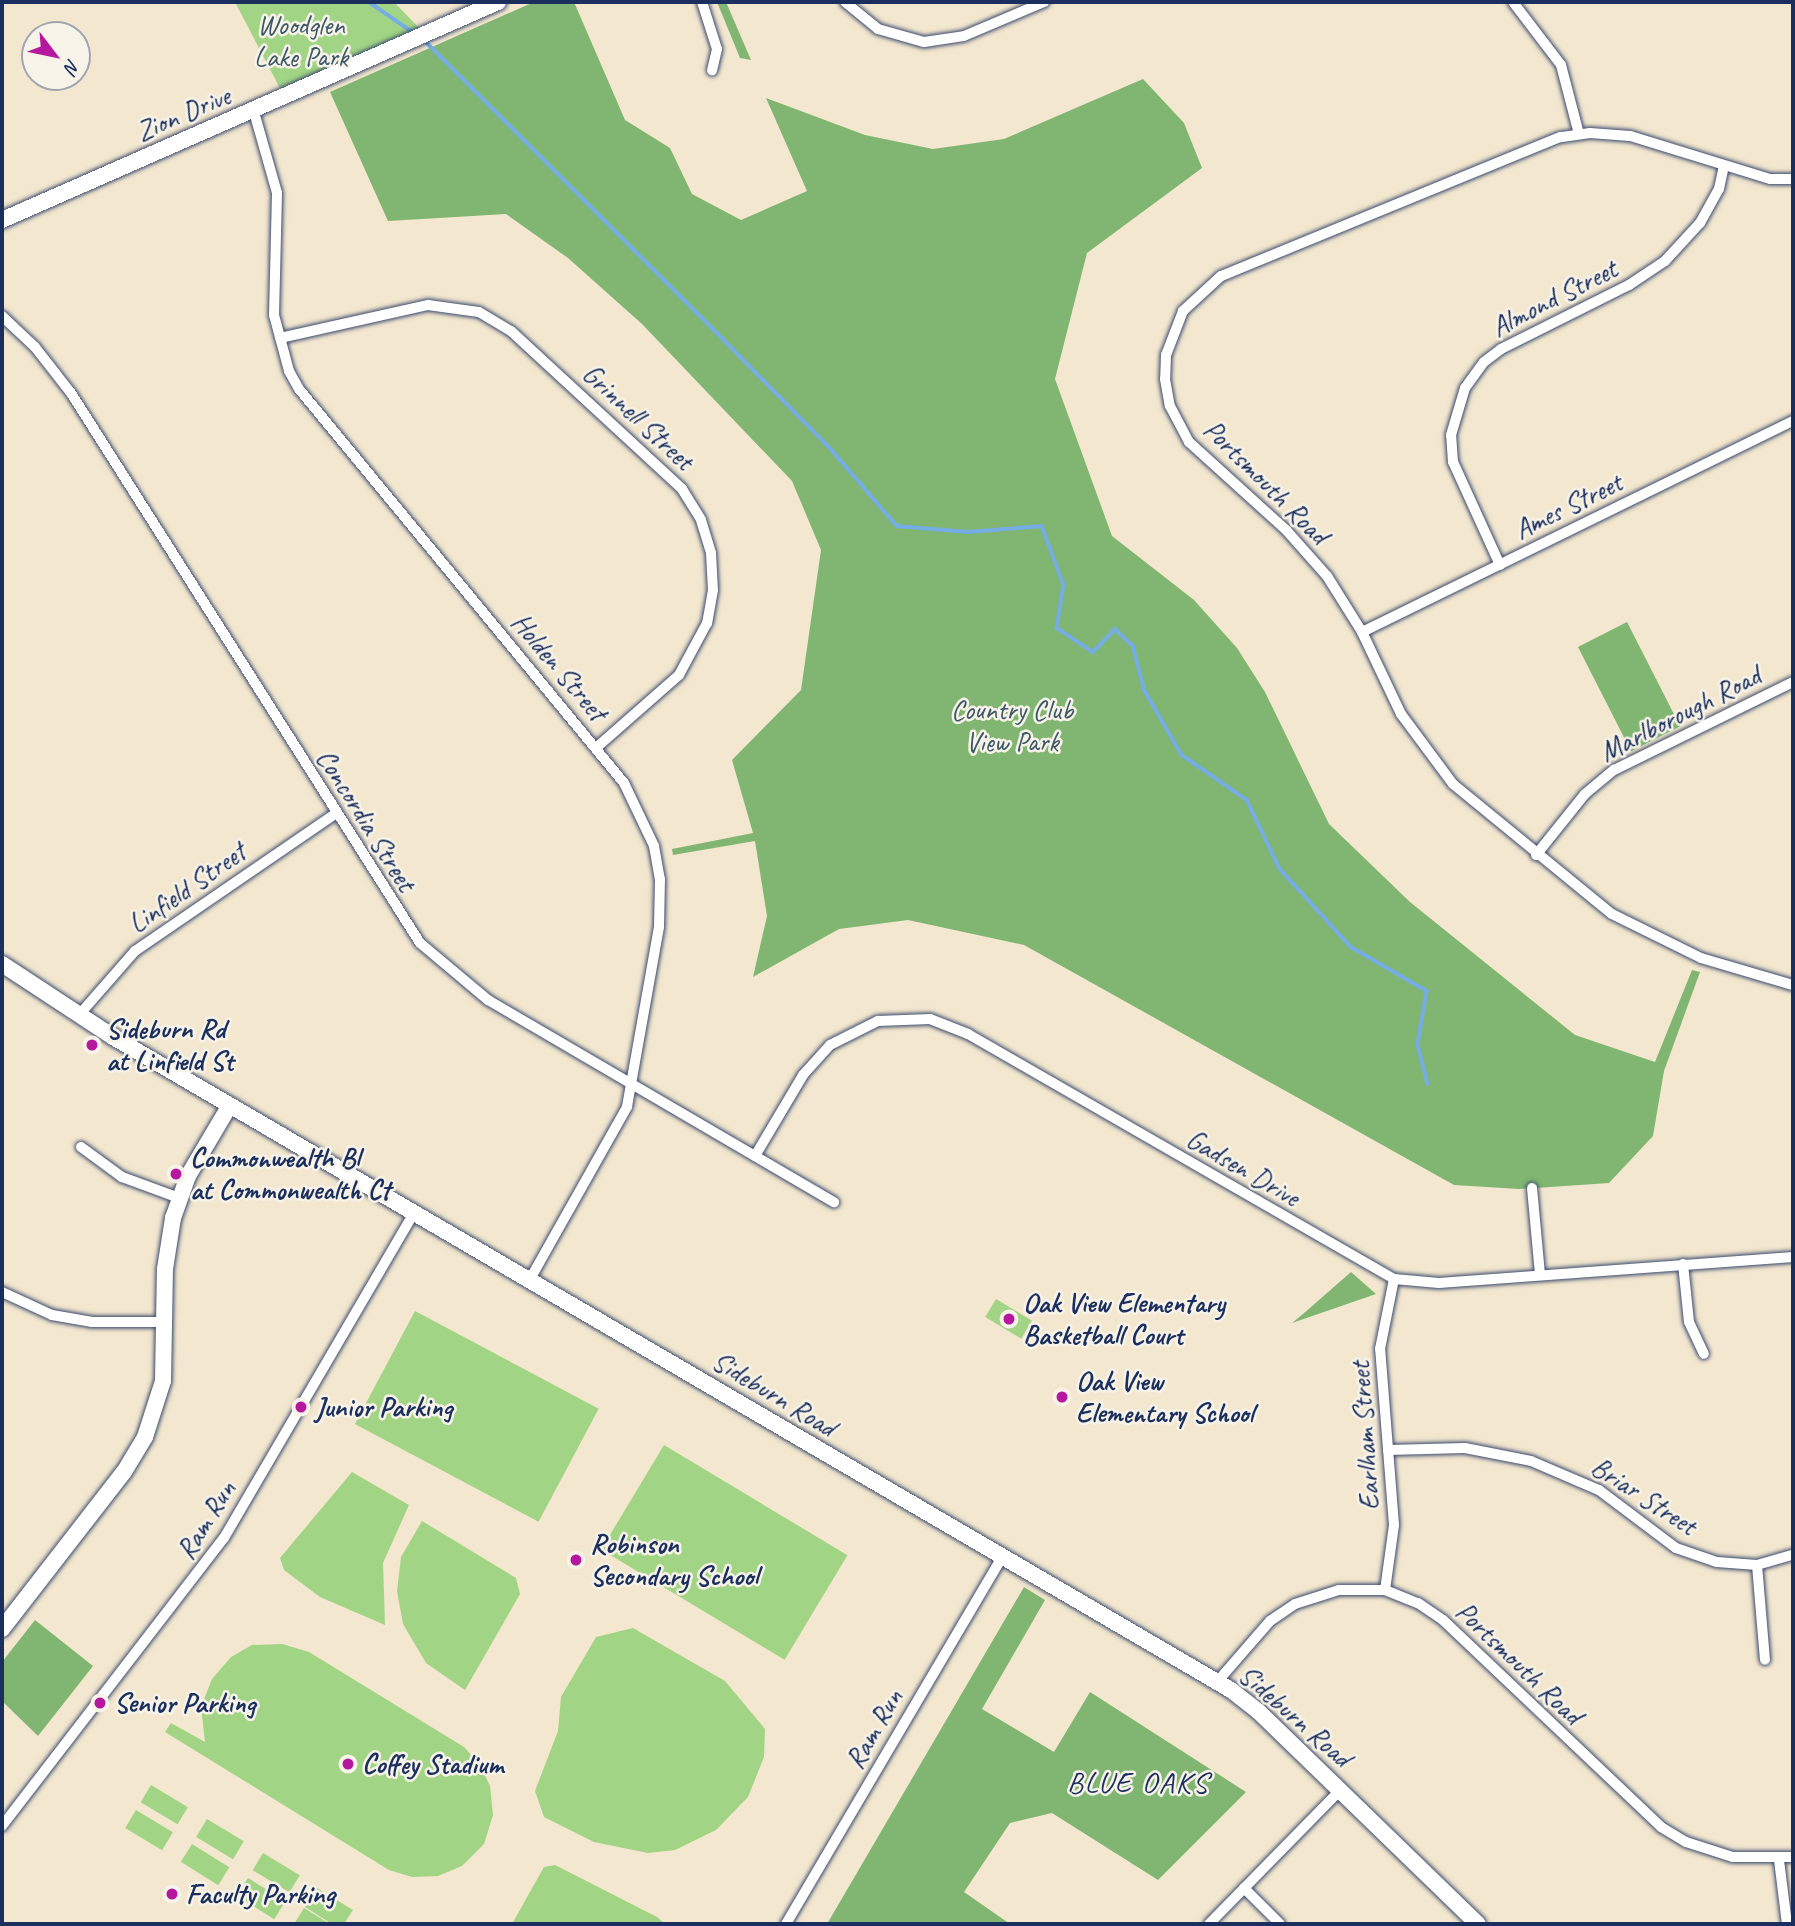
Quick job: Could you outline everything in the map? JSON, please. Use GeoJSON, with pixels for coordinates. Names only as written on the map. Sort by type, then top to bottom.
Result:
{"type":"FeatureCollection","features":[{"type":"Feature","properties":{"kind":"street","name":"Zion Drive"},"geometry":{"type":"LineString","coordinates":[[2,220],[254,112],[498,2]]}},
{"type":"Feature","properties":{"kind":"street"},"geometry":{"type":"LineString","coordinates":[[702,2],[717,49],[712,70]]}},
{"type":"Feature","properties":{"kind":"street"},"geometry":{"type":"LineString","coordinates":[[845,2],[878,29],[923,42],[964,36],[1044,2]]}},
{"type":"Feature","properties":{"kind":"street"},"geometry":{"type":"LineString","coordinates":[[1513,2],[1561,65],[1579,134]]}},
{"type":"Feature","properties":{"kind":"street","name":"Holden Street"},"geometry":{"type":"LineString","coordinates":[[254,112],[277,193],[273,295],[279,338],[289,371],[312,409],[596,748],[640,811],[660,879],[659,927],[631,1083],[614,1137],[529,1281]]}},
{"type":"Feature","properties":{"kind":"street","name":"Portsmouth Road"},"geometry":{"type":"LineString","coordinates":[[1792,981],[1706,960],[1648,935],[1612,914],[1475,804],[1433,762],[1401,713],[1362,632],[1304,548],[1181,429],[1165,379],[1172,332],[1198,293],[1230,271],[1541,144],[1579,134],[1630,136],[1770,179],[1793,179]]}},
{"type":"Feature","properties":{"kind":"street","name":"Almond Street"},"geometry":{"type":"LineString","coordinates":[[1500,565],[1452,462],[1453,423],[1465,388],[1484,362],[1501,349],[1629,285],[1665,261],[1700,223],[1719,189],[1724,166]]}},
{"type":"Feature","properties":{"kind":"street","name":"Grinnell Street"},"geometry":{"type":"LineString","coordinates":[[279,338],[428,305],[479,312],[511,331],[682,489],[701,520],[711,553],[713,590],[707,623],[679,675],[596,748]]}},
{"type":"Feature","properties":{"kind":"street","name":"Concordia Street"},"geometry":{"type":"LineString","coordinates":[[2,316],[35,347],[71,393],[400,917],[444,967],[488,1000],[834,1202]]}},
{"type":"Feature","properties":{"kind":"street","name":"Ames Street"},"geometry":{"type":"LineString","coordinates":[[1362,632],[1793,421]]}},
{"type":"Feature","properties":{"kind":"street","name":"Marlborough Road"},"geometry":{"type":"LineString","coordinates":[[1536,855],[1586,794],[1614,770],[1793,682]]}},
{"type":"Feature","properties":{"kind":"street","name":"Linfield Street"},"geometry":{"type":"LineString","coordinates":[[79,1015],[135,951],[335,814]]}},
{"type":"Feature","properties":{"kind":"street","name":"Sideburn Road"},"geometry":{"type":"LineString","coordinates":[[2,964],[79,1015],[230,1105],[1217,1682],[1258,1711],[1478,1924]]}},
{"type":"Feature","properties":{"kind":"street","name":"Gadsen Drive"},"geometry":{"type":"LineString","coordinates":[[755,1156],[803,1076],[830,1045],[878,1021],[930,1019],[968,1034],[1394,1279],[1439,1283],[1793,1256]]}},
{"type":"Feature","properties":{"kind":"street"},"geometry":{"type":"LineString","coordinates":[[2,1629],[135,1456],[163,1381],[165,1269],[178,1198],[230,1105]]}},
{"type":"Feature","properties":{"kind":"street"},"geometry":{"type":"LineString","coordinates":[[81,1147],[122,1177],[178,1198]]}},
{"type":"Feature","properties":{"kind":"street"},"geometry":{"type":"LineString","coordinates":[[1532,1188],[1540,1275]]}},
{"type":"Feature","properties":{"kind":"street","name":"Ram Run"},"geometry":{"type":"LineString","coordinates":[[2,1826],[224,1538],[414,1213]]}},
{"type":"Feature","properties":{"kind":"street"},"geometry":{"type":"LineString","coordinates":[[1683,1264],[1689,1322],[1704,1354]]}},
{"type":"Feature","properties":{"kind":"street","name":"Earlham Street"},"geometry":{"type":"LineString","coordinates":[[1385,1590],[1394,1525],[1380,1349],[1394,1279]]}},
{"type":"Feature","properties":{"kind":"street"},"geometry":{"type":"LineString","coordinates":[[2,1292],[52,1315],[79,1320],[166,1321]]}},
{"type":"Feature","properties":{"kind":"street","name":"Briar Street"},"geometry":{"type":"LineString","coordinates":[[1388,1450],[1465,1448],[1531,1461],[1599,1490],[1687,1553],[1717,1562],[1757,1565],[1793,1555]]}},
{"type":"Feature","properties":{"kind":"street","name":"Ram Run"},"geometry":{"type":"LineString","coordinates":[[786,1924],[1002,1557]]}},
{"type":"Feature","properties":{"kind":"street"},"geometry":{"type":"LineString","coordinates":[[1757,1565],[1765,1660]]}},
{"type":"Feature","properties":{"kind":"street","name":"Portsmouth Road"},"geometry":{"type":"LineString","coordinates":[[1217,1682],[1270,1621],[1294,1604],[1339,1590],[1385,1590],[1411,1600],[1443,1620],[1661,1827],[1710,1850],[1779,1860],[1793,1857]]}},
{"type":"Feature","properties":{"kind":"street"},"geometry":{"type":"LineString","coordinates":[[1209,1924],[1340,1790]]}},
{"type":"Feature","properties":{"kind":"street"},"geometry":{"type":"LineString","coordinates":[[1779,1860],[1787,1924]]}},
{"type":"Feature","properties":{"kind":"street"},"geometry":{"type":"LineString","coordinates":[[1244,1888],[1280,1924]]}},
{"type":"Feature","properties":{"kind":"green space","name":"Woodglen Lake Park"},"geometry":{"type":"Polygon","coordinates":[[[235,2],[394,2],[421,30],[283,94],[235,2]]]}},
{"type":"Feature","properties":{"kind":"green space","name":"Country Club View Park"},"geometry":{"type":"Polygon","coordinates":[[[534,2],[574,2],[625,120],[670,148],[692,194],[741,220],[807,191],[766,98],[865,135],[933,149],[1004,139],[1143,79],[1184,123],[1202,168],[1087,253],[1055,379],[1112,536],[1194,600],[1237,648],[1265,692],[1329,824],[1410,902],[1575,1035],[1655,1062],[1692,970],[1700,972],[1664,1071],[1653,1136],[1609,1183],[1519,1189],[1454,1185],[1024,945],[908,920],[839,929],[753,977],[767,916],[755,841],[673,855],[672,849],[753,833],[732,760],[801,690],[821,550],[792,481],[642,324],[568,258],[506,214],[388,221],[330,92],[534,2]]]}},
{"type":"Feature","properties":{"kind":"green space"},"geometry":{"type":"Polygon","coordinates":[[[717,2],[726,2],[751,60],[740,58],[717,2]]]}},
{"type":"Feature","properties":{"kind":"green space"},"geometry":{"type":"Polygon","coordinates":[[[1627,622],[1680,726],[1631,751],[1578,647],[1627,622]]]}},
{"type":"Feature","properties":{"kind":"green space"},"geometry":{"type":"Polygon","coordinates":[[[1351,1272],[1376,1294],[1292,1323],[1303,1314],[1351,1272]]]}},
{"type":"Feature","properties":{"kind":"green space","name":"Oak View Elementary Basketball Court"},"geometry":{"type":"Polygon","coordinates":[[[996,1299],[1032,1321],[1021,1339],[985,1317],[996,1299]]]}},
{"type":"Feature","properties":{"kind":"green space"},"geometry":{"type":"Polygon","coordinates":[[[415,1311],[599,1409],[539,1522],[355,1424],[415,1311]]]}},
{"type":"Feature","properties":{"kind":"green space"},"geometry":{"type":"Polygon","coordinates":[[[664,1445],[847,1555],[785,1660],[601,1550],[664,1445]]]}},
{"type":"Feature","properties":{"kind":"green space"},"geometry":{"type":"Polygon","coordinates":[[[352,1472],[409,1505],[383,1563],[385,1625],[320,1597],[284,1570],[280,1558],[352,1472]]]}},
{"type":"Feature","properties":{"kind":"green space"},"geometry":{"type":"Polygon","coordinates":[[[422,1521],[516,1578],[520,1594],[465,1690],[426,1663],[403,1624],[397,1591],[401,1557],[422,1521]]]}},
{"type":"Feature","properties":{"kind":"green space"},"geometry":{"type":"Polygon","coordinates":[[[1024,1587],[1045,1600],[982,1709],[1054,1752],[1090,1692],[1246,1792],[1158,1880],[1052,1813],[1010,1823],[964,1892],[1010,1924],[827,1924],[1024,1587]]]}},
{"type":"Feature","properties":{"kind":"green space"},"geometry":{"type":"Polygon","coordinates":[[[35,1620],[93,1666],[38,1736],[2,1701],[2,1662],[35,1620]]]}},
{"type":"Feature","properties":{"kind":"green space"},"geometry":{"type":"Polygon","coordinates":[[[633,1628],[725,1681],[765,1729],[764,1757],[748,1797],[716,1830],[675,1850],[648,1853],[594,1842],[544,1817],[535,1791],[558,1731],[561,1697],[596,1637],[633,1628]]]}},
{"type":"Feature","properties":{"kind":"green space"},"geometry":{"type":"Polygon","coordinates":[[[282,1644],[309,1652],[464,1747],[480,1765],[490,1786],[493,1815],[484,1844],[462,1866],[438,1876],[412,1877],[389,1870],[165,1732],[171,1723],[205,1742],[201,1707],[212,1679],[231,1657],[252,1645],[282,1644]]]}},
{"type":"Feature","properties":{"kind":"green space"},"geometry":{"type":"Polygon","coordinates":[[[151,1785],[188,1807],[178,1824],[141,1802],[151,1785]]]}},
{"type":"Feature","properties":{"kind":"green space"},"geometry":{"type":"Polygon","coordinates":[[[136,1810],[173,1832],[162,1850],[125,1828],[136,1810]]]}},
{"type":"Feature","properties":{"kind":"green space"},"geometry":{"type":"Polygon","coordinates":[[[207,1819],[244,1841],[233,1859],[196,1837],[207,1819]]]}},
{"type":"Feature","properties":{"kind":"green space"},"geometry":{"type":"Polygon","coordinates":[[[192,1844],[229,1867],[218,1885],[181,1862],[192,1844]]]}},
{"type":"Feature","properties":{"kind":"green space"},"geometry":{"type":"Polygon","coordinates":[[[263,1853],[300,1875],[290,1892],[253,1870],[263,1853]]]}},
{"type":"Feature","properties":{"kind":"green space"},"geometry":{"type":"Polygon","coordinates":[[[555,1865],[657,1917],[665,1924],[512,1924],[544,1867],[555,1865]]]}},
{"type":"Feature","properties":{"kind":"green space"},"geometry":{"type":"Polygon","coordinates":[[[248,1878],[285,1901],[274,1919],[237,1896],[248,1878]]]}},
{"type":"Feature","properties":{"kind":"green space"},"geometry":{"type":"Polygon","coordinates":[[[317,1888],[353,1910],[344,1924],[332,1924],[305,1907],[317,1888]]]}},
{"type":"Feature","properties":{"kind":"green space"},"geometry":{"type":"Polygon","coordinates":[[[304,1908],[330,1924],[294,1924],[304,1908]]]}},
{"type":"Feature","properties":{"kind":"waterway"},"geometry":{"type":"LineString","coordinates":[[369,2],[414,33]]}},
{"type":"Feature","properties":{"kind":"waterway"},"geometry":{"type":"LineString","coordinates":[[423,39],[830,448],[897,526],[968,532],[1042,526],[1064,585],[1057,628],[1093,652],[1115,629],[1133,646],[1145,691],[1182,755],[1247,800],[1280,869],[1351,947],[1427,991],[1418,1045],[1428,1084]]}},
{"type":"Feature","properties":{"kind":"place","name":"Sideburn Rd at Linfield St"},"geometry":{"type":"Point","coordinates":[92,1045]}},
{"type":"Feature","properties":{"kind":"place","name":"Commonwealth Bl at Commonwealth Ct"},"geometry":{"type":"Point","coordinates":[176,1174]}},
{"type":"Feature","properties":{"kind":"place","name":"Oak View Elementary Basketball Court"},"geometry":{"type":"Point","coordinates":[1009,1319]}},
{"type":"Feature","properties":{"kind":"place","name":"Oak View Elementary School"},"geometry":{"type":"Point","coordinates":[1062,1397]}},
{"type":"Feature","properties":{"kind":"place","name":"Junior Parking"},"geometry":{"type":"Point","coordinates":[301,1407]}},
{"type":"Feature","properties":{"kind":"place","name":"Robinson Secondary School"},"geometry":{"type":"Point","coordinates":[576,1560]}},
{"type":"Feature","properties":{"kind":"place","name":"Senior Parking"},"geometry":{"type":"Point","coordinates":[100,1703]}},
{"type":"Feature","properties":{"kind":"place","name":"Coffey Stadium"},"geometry":{"type":"Point","coordinates":[348,1764]}},
{"type":"Feature","properties":{"kind":"place","name":"Faculty Parking"},"geometry":{"type":"Point","coordinates":[172,1894]}},
{"type":"Feature","properties":{"kind":"district","name":"BLUE OAKS"},"geometry":{"type":"Point","coordinates":[1138,1782]}}]}
